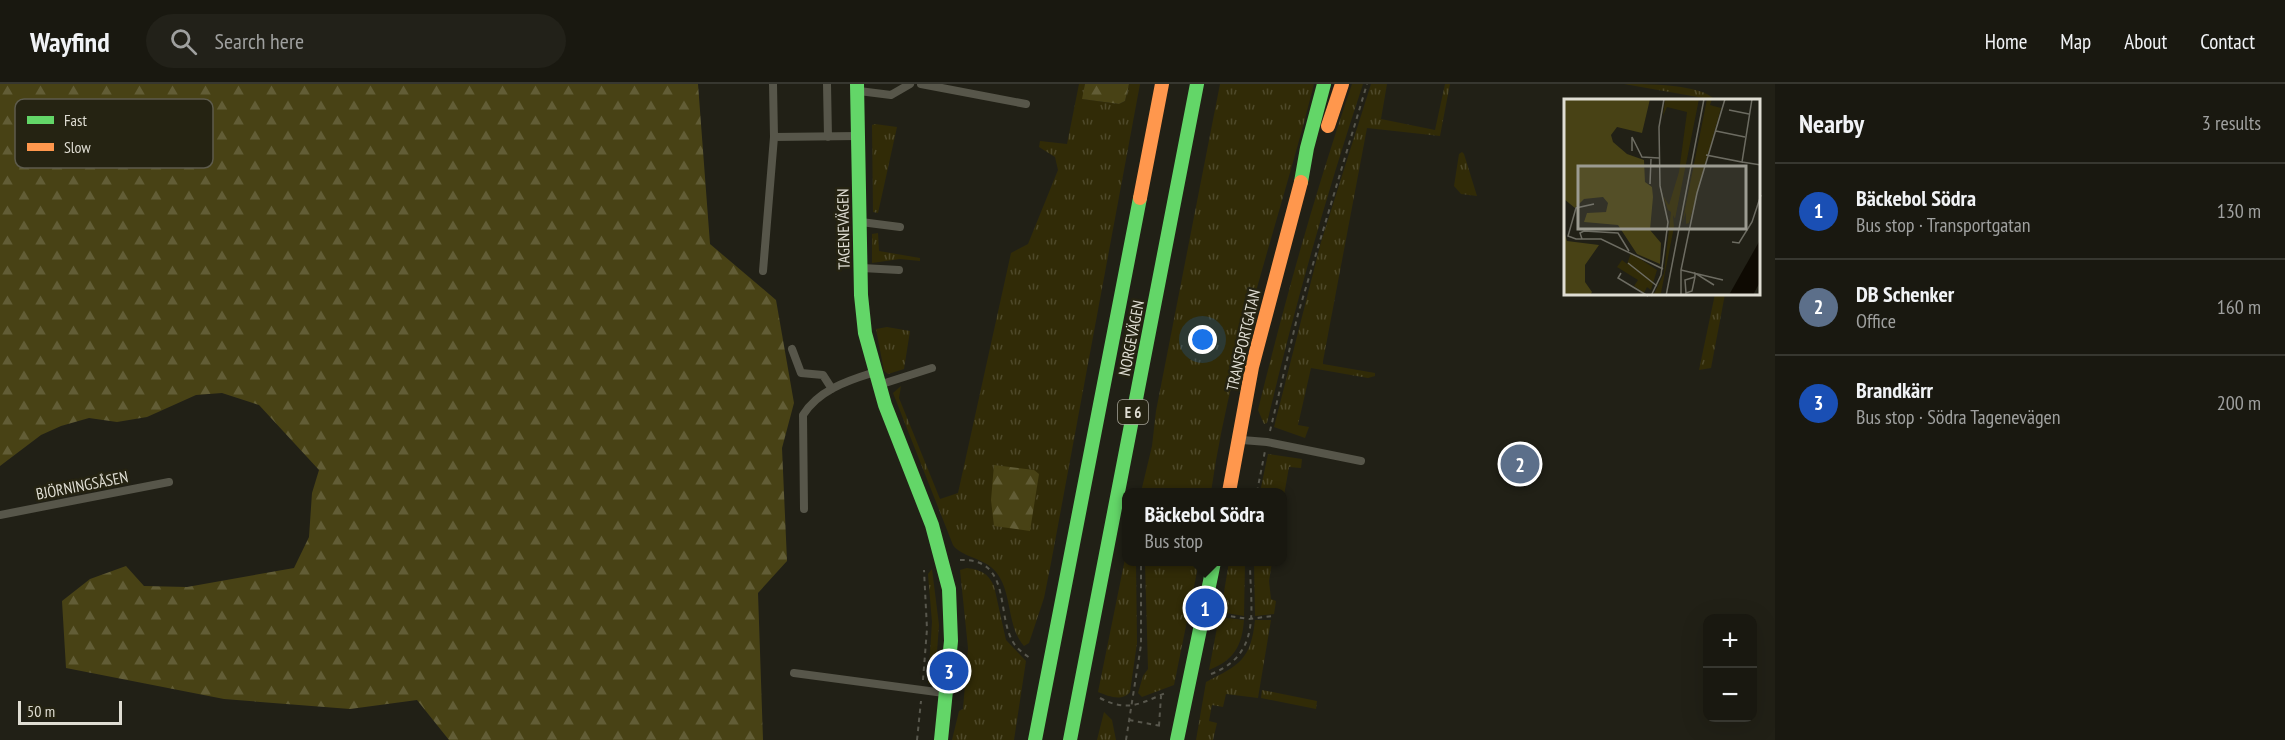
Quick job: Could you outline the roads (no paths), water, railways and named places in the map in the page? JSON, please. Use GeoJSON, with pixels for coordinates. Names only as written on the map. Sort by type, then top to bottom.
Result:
{"type":"FeatureCollection","features":[{"type":"Feature","properties":{"kind":"main road","name":"NORGEVÄGEN"},"geometry":{"type":"LineString","coordinates":[[1035,740],[1162,84]]}},
{"type":"Feature","properties":{"kind":"main road","name":"NORGEVÄGEN"},"geometry":{"type":"LineString","coordinates":[[1070,740],[1197,84]]}},
{"type":"Feature","properties":{"kind":"main road","name":"TRANSPORTGATAN"},"geometry":{"type":"LineString","coordinates":[[1229,488],[1255,357],[1299,197],[1307,148],[1324,84]]}},
{"type":"Feature","properties":{"kind":"main road","name":"TRANSPORTGATAN"},"geometry":{"type":"LineString","coordinates":[[1299,197],[1319,150],[1342,84]]}},
{"type":"Feature","properties":{"kind":"main road","name":"TAGENEVÄGEN"},"geometry":{"type":"LineString","coordinates":[[857,88],[861,268],[865,333],[876,379],[925,504],[943,562],[951,606],[951,641],[941,740]]}},
{"type":"Feature","properties":{"kind":"main road"},"geometry":{"type":"LineString","coordinates":[[1177,740],[1213,566]]}},
{"type":"Feature","properties":{"kind":"lane"},"geometry":{"type":"LineString","coordinates":[[763,271],[774,137],[773,84]]}},
{"type":"Feature","properties":{"kind":"lane"},"geometry":{"type":"LineString","coordinates":[[827,84],[828,137]]}},
{"type":"Feature","properties":{"kind":"lane"},"geometry":{"type":"LineString","coordinates":[[857,88],[891,95],[910,84]]}},
{"type":"Feature","properties":{"kind":"lane"},"geometry":{"type":"LineString","coordinates":[[921,84],[1026,104]]}},
{"type":"Feature","properties":{"kind":"lane"},"geometry":{"type":"LineString","coordinates":[[774,137],[858,136]]}},
{"type":"Feature","properties":{"kind":"lane"},"geometry":{"type":"LineString","coordinates":[[860,222],[900,227]]}},
{"type":"Feature","properties":{"kind":"lane"},"geometry":{"type":"LineString","coordinates":[[861,268],[899,270]]}},
{"type":"Feature","properties":{"kind":"lane"},"geometry":{"type":"LineString","coordinates":[[792,349],[801,373],[823,375],[832,389]]}},
{"type":"Feature","properties":{"kind":"lane"},"geometry":{"type":"LineString","coordinates":[[804,509],[803,415],[808,406],[832,389],[932,368]]}},
{"type":"Feature","properties":{"kind":"lane"},"geometry":{"type":"LineString","coordinates":[[1240,440],[1267,442],[1362,461]]}},
{"type":"Feature","properties":{"kind":"lane","name":"BJÖRNINGSÅSEN"},"geometry":{"type":"LineString","coordinates":[[0,514],[169,482]]}},
{"type":"Feature","properties":{"kind":"lane"},"geometry":{"type":"LineString","coordinates":[[794,673],[946,693]]}},
{"type":"Feature","properties":{"kind":"place","name":"DB Schenker"},"geometry":{"type":"Point","coordinates":[1520,464]}},
{"type":"Feature","properties":{"kind":"place","name":"Bäckebol Södra"},"geometry":{"type":"Point","coordinates":[1205,608]}},
{"type":"Feature","properties":{"kind":"place","name":"Brandkärr"},"geometry":{"type":"Point","coordinates":[949,671]}}]}
